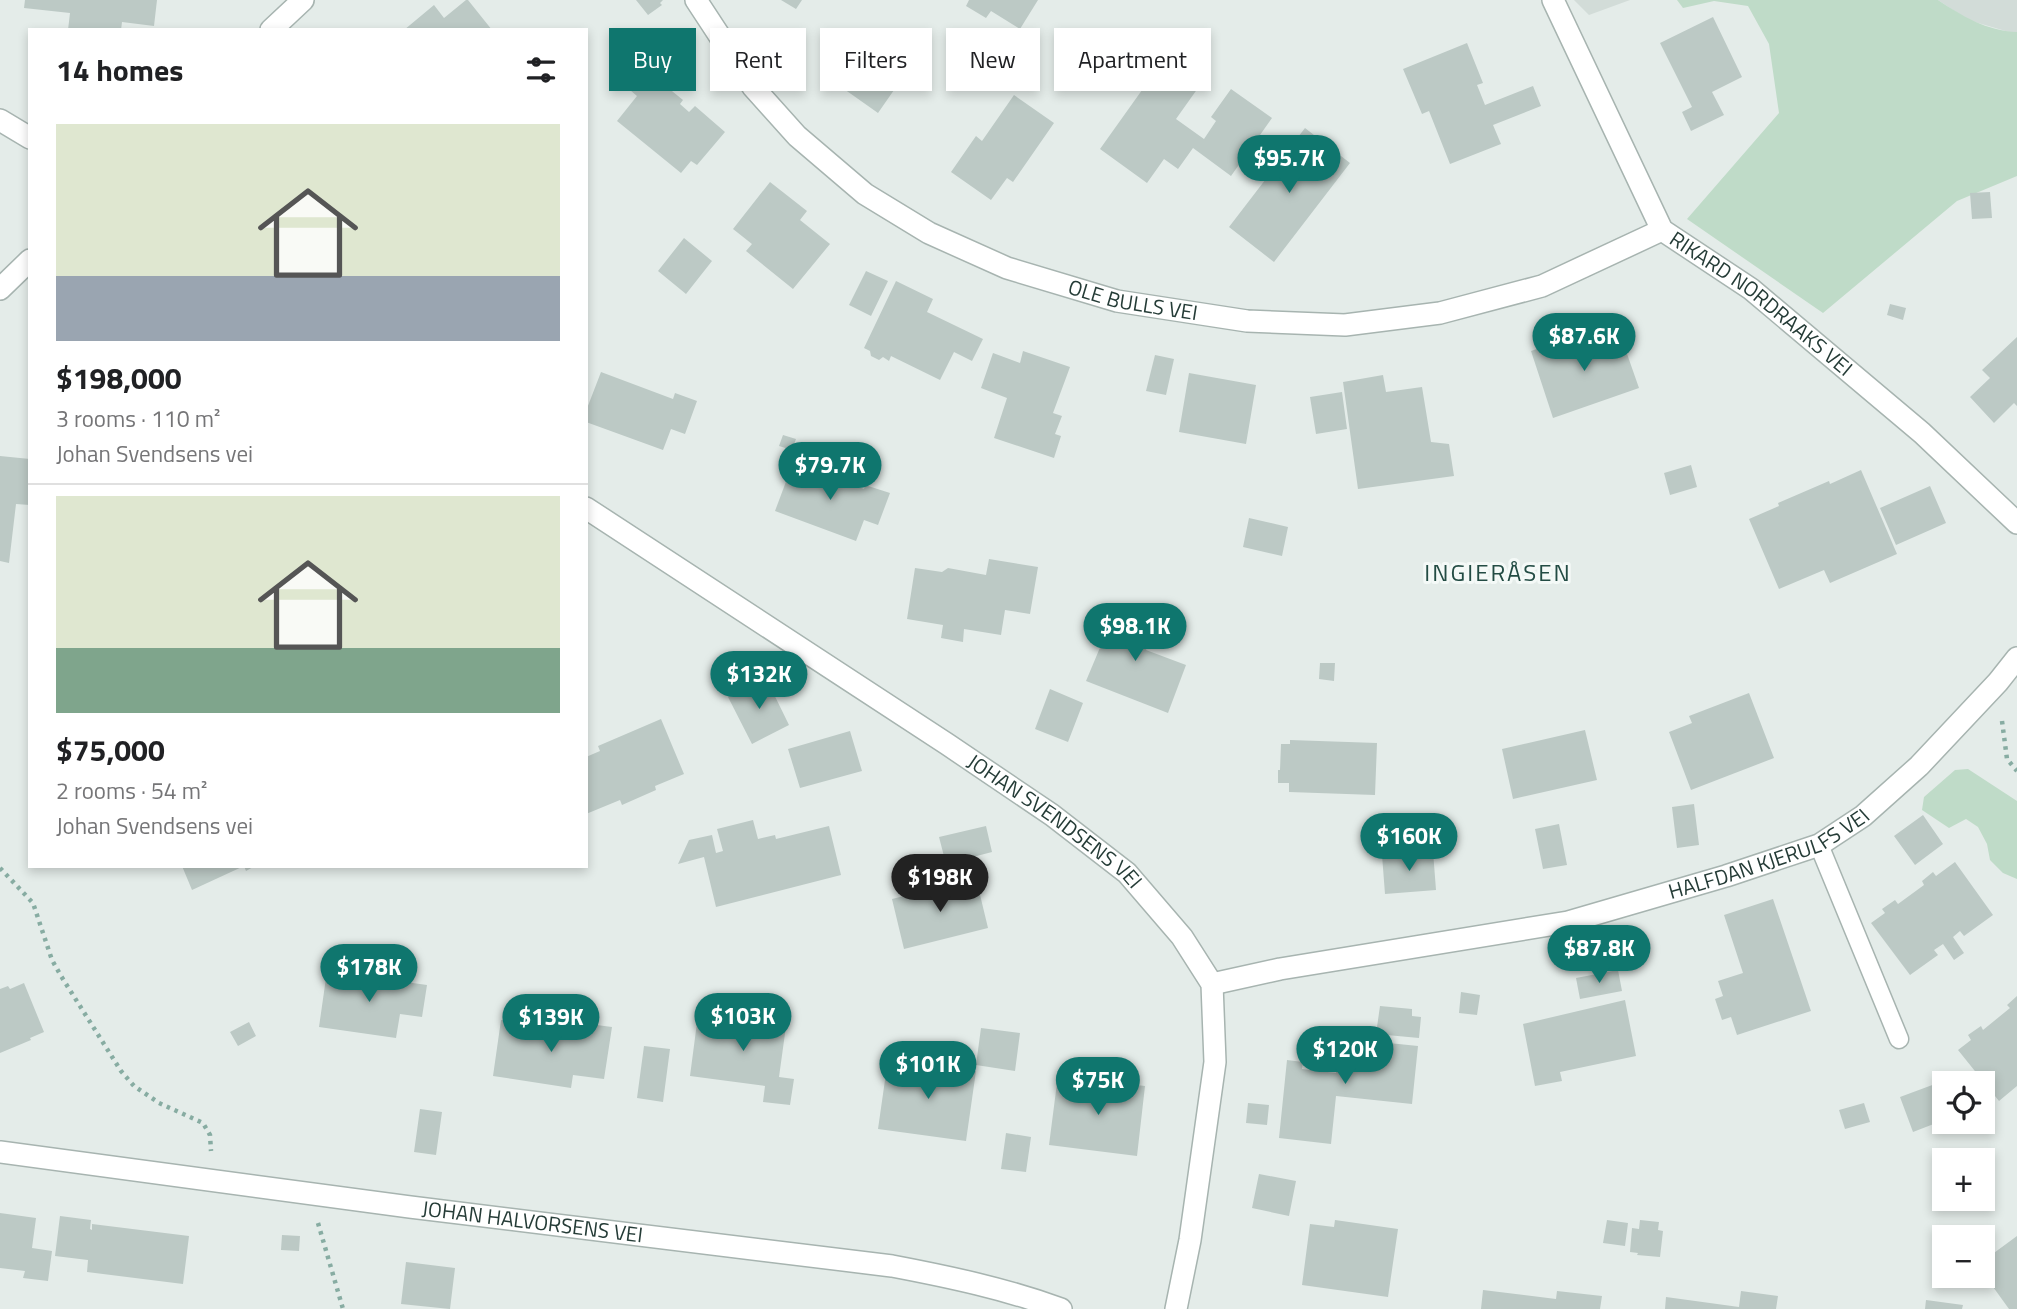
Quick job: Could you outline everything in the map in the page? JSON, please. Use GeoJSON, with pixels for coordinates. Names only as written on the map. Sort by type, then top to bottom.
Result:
{"type":"FeatureCollection","features":[{"type":"Feature","properties":{"kind":"street"},"geometry":{"type":"LineString","coordinates":[[273,28],[303,0]]}},
{"type":"Feature","properties":{"kind":"street","name":"OLE BULLS VEI"},"geometry":{"type":"LineString","coordinates":[[696,0],[753,87],[797,136],[866,194],[929,233],[1007,268],[1116,301],[1247,321],[1345,325],[1440,313],[1542,286],[1662,230]]}},
{"type":"Feature","properties":{"kind":"street","name":"RIKARD NORDRAAKS VEI"},"geometry":{"type":"LineString","coordinates":[[1554,0],[1662,230],[1751,289],[1922,433],[2017,523]]}},
{"type":"Feature","properties":{"kind":"street"},"geometry":{"type":"LineString","coordinates":[[0,120],[28,137]]}},
{"type":"Feature","properties":{"kind":"street"},"geometry":{"type":"LineString","coordinates":[[0,289],[28,262]]}},
{"type":"Feature","properties":{"kind":"street","name":"JOHAN SVENDSENS VEI"},"geometry":{"type":"LineString","coordinates":[[588,511],[947,744],[1062,823],[1127,873],[1182,937],[1212,984]]}},
{"type":"Feature","properties":{"kind":"street","name":"HALFDAN KJERULFS VEI"},"geometry":{"type":"LineString","coordinates":[[1212,984],[1280,969],[1568,922],[1726,876],[1819,845],[1863,816],[1919,766],[2017,658]]}},
{"type":"Feature","properties":{"kind":"street"},"geometry":{"type":"LineString","coordinates":[[1176,1309],[1190,1240],[1215,1062],[1212,984]]}},
{"type":"Feature","properties":{"kind":"street","name":"JOHAN HALVORSENS VEI"},"geometry":{"type":"LineString","coordinates":[[0,1152],[316,1195],[892,1266],[1009,1291],[1061,1309]]}},
{"type":"Feature","properties":{"kind":"lane"},"geometry":{"type":"LineString","coordinates":[[1819,845],[1899,1039]]}},
{"type":"Feature","properties":{"kind":"path"},"geometry":{"type":"LineString","coordinates":[[1998,682],[2007,759],[2017,771]]}},
{"type":"Feature","properties":{"kind":"path"},"geometry":{"type":"LineString","coordinates":[[0,868],[33,904],[52,960],[121,1071],[134,1086],[159,1102],[196,1119],[206,1128],[211,1143],[209,1181]]}},
{"type":"Feature","properties":{"kind":"path"},"geometry":{"type":"LineString","coordinates":[[316,1195],[318,1227],[343,1309]]}},
{"type":"Feature","properties":{"kind":"shaded area"},"geometry":{"type":"Polygon","coordinates":[[[1574,0],[1630,0],[1589,15],[1574,0]]]}},
{"type":"Feature","properties":{"kind":"shaded area"},"geometry":{"type":"Polygon","coordinates":[[[1938,0],[2017,0],[2017,32],[1968,20],[1938,0]]]}},
{"type":"Feature","properties":{"kind":"green space"},"geometry":{"type":"Polygon","coordinates":[[[1677,0],[1938,0],[1985,26],[2017,32],[2017,176],[1957,201],[1823,313],[1687,219],[1779,113],[1769,44],[1748,6],[1714,1],[1683,8],[1677,0]]]}},
{"type":"Feature","properties":{"kind":"green space"},"geometry":{"type":"Polygon","coordinates":[[[1968,769],[2017,801],[2017,879],[2003,873],[1990,860],[1987,844],[1978,827],[1966,819],[1949,828],[1922,810],[1924,797],[1955,770],[1968,769]]]}},
{"type":"Feature","properties":{"kind":"building"},"geometry":{"type":"Polygon","coordinates":[[[25,0],[157,0],[154,26],[122,22],[121,28],[68,28],[70,13],[24,8],[25,0]]]}},
{"type":"Feature","properties":{"kind":"building"},"geometry":{"type":"Polygon","coordinates":[[[468,0],[490,28],[406,28],[434,5],[444,18],[468,0]]]}},
{"type":"Feature","properties":{"kind":"building"},"geometry":{"type":"Polygon","coordinates":[[[636,0],[663,0],[660,3],[662,5],[648,15],[636,0]]]}},
{"type":"Feature","properties":{"kind":"building"},"geometry":{"type":"Polygon","coordinates":[[[781,0],[802,0],[796,9],[781,0]]]}},
{"type":"Feature","properties":{"kind":"building"},"geometry":{"type":"Polygon","coordinates":[[[969,0],[1038,0],[1021,28],[991,11],[986,18],[966,6],[969,0]]]}},
{"type":"Feature","properties":{"kind":"building"},"geometry":{"type":"Polygon","coordinates":[[[1713,17],[1742,77],[1712,92],[1724,115],[1691,131],[1682,112],[1692,107],[1660,43],[1713,17]]]}},
{"type":"Feature","properties":{"kind":"building"},"geometry":{"type":"Polygon","coordinates":[[[1467,43],[1483,83],[1477,85],[1485,105],[1533,86],[1541,106],[1493,125],[1501,144],[1450,164],[1429,111],[1422,114],[1403,69],[1467,43]]]}},
{"type":"Feature","properties":{"kind":"building"},"geometry":{"type":"Polygon","coordinates":[[[1231,89],[1272,118],[1231,176],[1193,148],[1178,169],[1164,159],[1147,183],[1100,149],[1141,91],[1196,91],[1176,119],[1204,139],[1216,121],[1211,117],[1231,89]]]}},
{"type":"Feature","properties":{"kind":"building"},"geometry":{"type":"Polygon","coordinates":[[[631,91],[672,91],[683,100],[680,104],[689,112],[695,106],[725,132],[697,165],[691,161],[681,173],[617,121],[637,96],[631,91]]]}},
{"type":"Feature","properties":{"kind":"building"},"geometry":{"type":"Polygon","coordinates":[[[847,91],[893,91],[878,113],[847,91]]]}},
{"type":"Feature","properties":{"kind":"building"},"geometry":{"type":"Polygon","coordinates":[[[1014,95],[1054,123],[1013,182],[1007,178],[991,200],[951,172],[976,136],[982,141],[1014,95]]]}},
{"type":"Feature","properties":{"kind":"building"},"geometry":{"type":"Polygon","coordinates":[[[1305,128],[1350,163],[1274,262],[1229,227],[1305,128]]]}},
{"type":"Feature","properties":{"kind":"building"},"geometry":{"type":"Polygon","coordinates":[[[770,182],[807,211],[800,220],[830,244],[793,289],[746,251],[752,244],[733,229],[770,182]]]}},
{"type":"Feature","properties":{"kind":"building"},"geometry":{"type":"Polygon","coordinates":[[[1990,192],[1992,218],[1972,219],[1970,193],[1990,192]]]}},
{"type":"Feature","properties":{"kind":"building"},"geometry":{"type":"Polygon","coordinates":[[[684,238],[712,261],[686,294],[658,271],[684,238]]]}},
{"type":"Feature","properties":{"kind":"building"},"geometry":{"type":"Polygon","coordinates":[[[866,271],[888,281],[871,316],[849,305],[866,271]]]}},
{"type":"Feature","properties":{"kind":"building"},"geometry":{"type":"Polygon","coordinates":[[[896,281],[933,299],[927,312],[983,339],[972,361],[954,352],[940,380],[891,356],[889,361],[883,357],[879,360],[871,356],[870,351],[864,348],[896,281]]]}},
{"type":"Feature","properties":{"kind":"building"},"geometry":{"type":"Polygon","coordinates":[[[1890,304],[1906,308],[1903,320],[1887,315],[1890,304]]]}},
{"type":"Feature","properties":{"kind":"building"},"geometry":{"type":"Polygon","coordinates":[[[1619,331],[1639,388],[1553,418],[1531,351],[1566,339],[1570,349],[1619,331]]]}},
{"type":"Feature","properties":{"kind":"building"},"geometry":{"type":"Polygon","coordinates":[[[2017,337],[2017,406],[2014,403],[1994,423],[1970,397],[1990,378],[1982,370],[2017,337]]]}},
{"type":"Feature","properties":{"kind":"building"},"geometry":{"type":"Polygon","coordinates":[[[1023,351],[1070,367],[1053,413],[1062,416],[1055,434],[1061,436],[1054,458],[994,438],[1007,398],[981,388],[993,353],[1020,363],[1023,351]]]}},
{"type":"Feature","properties":{"kind":"building"},"geometry":{"type":"Polygon","coordinates":[[[1155,355],[1174,359],[1166,395],[1146,391],[1155,355]]]}},
{"type":"Feature","properties":{"kind":"building"},"geometry":{"type":"Polygon","coordinates":[[[601,372],[673,399],[675,393],[697,401],[685,434],[671,429],[663,450],[588,423],[588,406],[601,372]]]}},
{"type":"Feature","properties":{"kind":"building"},"geometry":{"type":"Polygon","coordinates":[[[1189,373],[1256,385],[1246,444],[1179,432],[1189,373]]]}},
{"type":"Feature","properties":{"kind":"building"},"geometry":{"type":"Polygon","coordinates":[[[1383,375],[1386,392],[1422,387],[1431,442],[1449,444],[1454,476],[1358,489],[1343,382],[1383,375]]]}},
{"type":"Feature","properties":{"kind":"building"},"geometry":{"type":"Polygon","coordinates":[[[1342,392],[1347,429],[1316,434],[1310,397],[1342,392]]]}},
{"type":"Feature","properties":{"kind":"building"},"geometry":{"type":"Polygon","coordinates":[[[783,435],[796,439],[792,450],[779,446],[783,435]]]}},
{"type":"Feature","properties":{"kind":"building"},"geometry":{"type":"Polygon","coordinates":[[[0,456],[28,459],[28,505],[16,504],[9,563],[0,561],[0,456]]]}},
{"type":"Feature","properties":{"kind":"building"},"geometry":{"type":"Polygon","coordinates":[[[793,463],[864,489],[865,485],[890,493],[878,525],[864,520],[856,541],[775,511],[793,463]]]}},
{"type":"Feature","properties":{"kind":"building"},"geometry":{"type":"Polygon","coordinates":[[[1691,465],[1697,487],[1670,495],[1664,473],[1691,465]]]}},
{"type":"Feature","properties":{"kind":"building"},"geometry":{"type":"Polygon","coordinates":[[[1861,470],[1897,554],[1830,583],[1824,570],[1779,589],[1749,519],[1779,506],[1778,503],[1861,470]]]}},
{"type":"Feature","properties":{"kind":"building"},"geometry":{"type":"Polygon","coordinates":[[[1930,486],[1946,523],[1896,545],[1880,508],[1930,486]]]}},
{"type":"Feature","properties":{"kind":"building"},"geometry":{"type":"Polygon","coordinates":[[[1249,518],[1288,527],[1282,556],[1243,547],[1249,518]]]}},
{"type":"Feature","properties":{"kind":"building"},"geometry":{"type":"Polygon","coordinates":[[[989,559],[1038,567],[1030,614],[1005,610],[1001,635],[964,629],[963,642],[941,638],[943,625],[907,619],[915,568],[942,572],[948,568],[986,575],[989,559]]]}},
{"type":"Feature","properties":{"kind":"building"},"geometry":{"type":"Polygon","coordinates":[[[1117,607],[1157,622],[1146,650],[1186,665],[1168,713],[1086,681],[1117,607]]]}},
{"type":"Feature","properties":{"kind":"building"},"geometry":{"type":"Polygon","coordinates":[[[1320,663],[1335,663],[1334,681],[1319,679],[1320,663]]]}},
{"type":"Feature","properties":{"kind":"building"},"geometry":{"type":"Polygon","coordinates":[[[766,678],[789,725],[752,744],[728,697],[766,678]]]}},
{"type":"Feature","properties":{"kind":"building"},"geometry":{"type":"Polygon","coordinates":[[[1050,689],[1083,703],[1068,742],[1035,729],[1050,689]]]}},
{"type":"Feature","properties":{"kind":"building"},"geometry":{"type":"Polygon","coordinates":[[[1749,693],[1774,758],[1691,790],[1669,732],[1692,723],[1689,716],[1749,693]]]}},
{"type":"Feature","properties":{"kind":"building"},"geometry":{"type":"Polygon","coordinates":[[[661,719],[684,774],[655,786],[656,790],[622,805],[620,800],[588,813],[588,756],[600,751],[598,746],[661,719]]]}},
{"type":"Feature","properties":{"kind":"building"},"geometry":{"type":"Polygon","coordinates":[[[1585,730],[1597,780],[1513,799],[1502,749],[1585,730]]]}},
{"type":"Feature","properties":{"kind":"building"},"geometry":{"type":"Polygon","coordinates":[[[850,731],[862,771],[800,788],[788,749],[850,731]]]}},
{"type":"Feature","properties":{"kind":"building"},"geometry":{"type":"Polygon","coordinates":[[[1290,740],[1377,743],[1375,795],[1289,792],[1289,783],[1278,783],[1278,770],[1281,744],[1290,744],[1290,740]]]}},
{"type":"Feature","properties":{"kind":"building"},"geometry":{"type":"Polygon","coordinates":[[[1694,804],[1699,845],[1677,848],[1672,807],[1694,804]]]}},
{"type":"Feature","properties":{"kind":"building"},"geometry":{"type":"Polygon","coordinates":[[[1923,815],[1943,844],[1915,865],[1894,836],[1923,815]]]}},
{"type":"Feature","properties":{"kind":"building"},"geometry":{"type":"Polygon","coordinates":[[[753,820],[758,839],[775,835],[776,839],[829,826],[841,875],[716,907],[704,857],[678,864],[689,840],[712,835],[716,853],[723,851],[717,829],[753,820]]]}},
{"type":"Feature","properties":{"kind":"building"},"geometry":{"type":"Polygon","coordinates":[[[1559,824],[1567,865],[1543,869],[1535,829],[1559,824]]]}},
{"type":"Feature","properties":{"kind":"building"},"geometry":{"type":"Polygon","coordinates":[[[986,826],[992,852],[946,864],[939,837],[986,826]]]}},
{"type":"Feature","properties":{"kind":"building"},"geometry":{"type":"Polygon","coordinates":[[[1433,851],[1436,890],[1385,894],[1382,855],[1433,851]]]}},
{"type":"Feature","properties":{"kind":"building"},"geometry":{"type":"Polygon","coordinates":[[[1955,862],[1993,915],[1964,936],[1960,931],[1953,937],[1964,953],[1954,960],[1943,944],[1934,950],[1938,955],[1910,975],[1871,923],[1885,913],[1882,909],[1895,900],[1898,904],[1924,885],[1922,881],[1933,872],[1936,876],[1955,862]]]}},
{"type":"Feature","properties":{"kind":"building"},"geometry":{"type":"Polygon","coordinates":[[[183,868],[240,868],[192,890],[183,868]]]}},
{"type":"Feature","properties":{"kind":"building"},"geometry":{"type":"Polygon","coordinates":[[[976,878],[988,928],[904,949],[892,899],[976,878]]]}},
{"type":"Feature","properties":{"kind":"building"},"geometry":{"type":"Polygon","coordinates":[[[1773,899],[1811,1011],[1737,1035],[1731,1017],[1722,1020],[1715,999],[1723,996],[1718,981],[1743,973],[1724,915],[1773,899]]]}},
{"type":"Feature","properties":{"kind":"building"},"geometry":{"type":"Polygon","coordinates":[[[1618,970],[1622,991],[1580,999],[1576,978],[1618,970]]]}},
{"type":"Feature","properties":{"kind":"building"},"geometry":{"type":"Polygon","coordinates":[[[327,971],[427,985],[422,1017],[400,1014],[396,1038],[319,1027],[327,971]]]}},
{"type":"Feature","properties":{"kind":"building"},"geometry":{"type":"Polygon","coordinates":[[[24,983],[44,1032],[0,1053],[0,989],[8,986],[10,989],[24,983]]]}},
{"type":"Feature","properties":{"kind":"building"},"geometry":{"type":"Polygon","coordinates":[[[1461,992],[1480,995],[1477,1015],[1459,1013],[1461,992]]]}},
{"type":"Feature","properties":{"kind":"building"},"geometry":{"type":"Polygon","coordinates":[[[2017,996],[2017,1086],[1999,1101],[1995,1096],[1995,1071],[1975,1071],[1958,1050],[1971,1040],[1968,1035],[1981,1026],[1983,1030],[2010,1008],[2007,1005],[2017,996]]]}},
{"type":"Feature","properties":{"kind":"building"},"geometry":{"type":"Polygon","coordinates":[[[1625,1000],[1636,1056],[1560,1072],[1562,1081],[1535,1086],[1523,1024],[1625,1000]]]}},
{"type":"Feature","properties":{"kind":"building"},"geometry":{"type":"Polygon","coordinates":[[[1380,1006],[1412,1009],[1412,1016],[1421,1017],[1419,1038],[1376,1034],[1380,1006]]]}},
{"type":"Feature","properties":{"kind":"building"},"geometry":{"type":"Polygon","coordinates":[[[723,1011],[787,1019],[779,1077],[794,1079],[790,1105],[763,1102],[765,1086],[690,1076],[698,1015],[722,1019],[723,1011]]]}},
{"type":"Feature","properties":{"kind":"building"},"geometry":{"type":"Polygon","coordinates":[[[501,1020],[580,1032],[579,1036],[587,1037],[589,1024],[612,1027],[604,1079],[573,1075],[571,1088],[493,1076],[501,1020]]]}},
{"type":"Feature","properties":{"kind":"building"},"geometry":{"type":"Polygon","coordinates":[[[249,1022],[256,1036],[238,1046],[230,1032],[249,1022]]]}},
{"type":"Feature","properties":{"kind":"building"},"geometry":{"type":"Polygon","coordinates":[[[981,1028],[1020,1033],[1015,1071],[976,1065],[981,1028]]]}},
{"type":"Feature","properties":{"kind":"building"},"geometry":{"type":"Polygon","coordinates":[[[1340,1038],[1418,1046],[1412,1104],[1336,1096],[1331,1144],[1279,1138],[1287,1060],[1303,1062],[1302,1069],[1336,1073],[1340,1038]]]}},
{"type":"Feature","properties":{"kind":"building"},"geometry":{"type":"Polygon","coordinates":[[[644,1046],[670,1049],[663,1102],[637,1098],[644,1046]]]}},
{"type":"Feature","properties":{"kind":"building"},"geometry":{"type":"Polygon","coordinates":[[[912,1063],[976,1071],[966,1141],[878,1129],[887,1066],[912,1069],[912,1063]]]}},
{"type":"Feature","properties":{"kind":"building"},"geometry":{"type":"Polygon","coordinates":[[[1083,1079],[1145,1086],[1137,1156],[1049,1145],[1057,1083],[1082,1086],[1083,1079]]]}},
{"type":"Feature","properties":{"kind":"building"},"geometry":{"type":"Polygon","coordinates":[[[1932,1085],[1932,1125],[1913,1132],[1900,1097],[1932,1085]]]}},
{"type":"Feature","properties":{"kind":"building"},"geometry":{"type":"Polygon","coordinates":[[[1248,1103],[1269,1105],[1267,1125],[1246,1123],[1248,1103]]]}},
{"type":"Feature","properties":{"kind":"building"},"geometry":{"type":"Polygon","coordinates":[[[1864,1103],[1870,1122],[1845,1129],[1839,1110],[1864,1103]]]}},
{"type":"Feature","properties":{"kind":"building"},"geometry":{"type":"Polygon","coordinates":[[[420,1109],[442,1112],[436,1155],[414,1152],[420,1109]]]}},
{"type":"Feature","properties":{"kind":"building"},"geometry":{"type":"Polygon","coordinates":[[[1006,1133],[1031,1137],[1026,1172],[1001,1169],[1006,1133]]]}},
{"type":"Feature","properties":{"kind":"building"},"geometry":{"type":"Polygon","coordinates":[[[1259,1174],[1296,1181],[1289,1216],[1252,1208],[1259,1174]]]}},
{"type":"Feature","properties":{"kind":"building"},"geometry":{"type":"Polygon","coordinates":[[[0,1213],[36,1218],[32,1248],[52,1251],[48,1281],[23,1278],[25,1271],[0,1268],[0,1213]]]}},
{"type":"Feature","properties":{"kind":"building"},"geometry":{"type":"Polygon","coordinates":[[[60,1216],[91,1220],[92,1230],[92,1224],[189,1236],[183,1284],[87,1272],[88,1260],[55,1256],[60,1216]]]}},
{"type":"Feature","properties":{"kind":"building"},"geometry":{"type":"Polygon","coordinates":[[[1335,1220],[1398,1229],[1388,1297],[1302,1285],[1310,1224],[1334,1227],[1335,1220]]]}},
{"type":"Feature","properties":{"kind":"building"},"geometry":{"type":"Polygon","coordinates":[[[1607,1220],[1628,1223],[1625,1246],[1603,1243],[1607,1220]]]}},
{"type":"Feature","properties":{"kind":"building"},"geometry":{"type":"Polygon","coordinates":[[[1640,1220],[1659,1222],[1658,1230],[1663,1231],[1660,1257],[1630,1252],[1632,1228],[1639,1229],[1640,1220]]]}},
{"type":"Feature","properties":{"kind":"building"},"geometry":{"type":"Polygon","coordinates":[[[282,1235],[300,1236],[299,1251],[281,1250],[282,1235]]]}},
{"type":"Feature","properties":{"kind":"building"},"geometry":{"type":"Polygon","coordinates":[[[2017,1236],[2017,1309],[2009,1309],[1994,1288],[1995,1252],[2017,1236]]]}},
{"type":"Feature","properties":{"kind":"building"},"geometry":{"type":"Polygon","coordinates":[[[406,1262],[455,1268],[450,1309],[401,1304],[406,1262]]]}},
{"type":"Feature","properties":{"kind":"building"},"geometry":{"type":"Polygon","coordinates":[[[1483,1290],[1556,1299],[1557,1291],[1602,1296],[1600,1309],[1481,1309],[1483,1290]]]}},
{"type":"Feature","properties":{"kind":"building"},"geometry":{"type":"Polygon","coordinates":[[[1741,1291],[1778,1296],[1776,1309],[1665,1309],[1666,1297],[1739,1307],[1741,1291]]]}},
{"type":"Feature","properties":{"kind":"building"},"geometry":{"type":"Polygon","coordinates":[[[1926,1300],[1963,1305],[1962,1309],[1925,1309],[1926,1300]]]}},
{"type":"Feature","properties":{"kind":"district","name":"INGIERÅSEN"},"geometry":{"type":"Point","coordinates":[1498,573]}}]}
